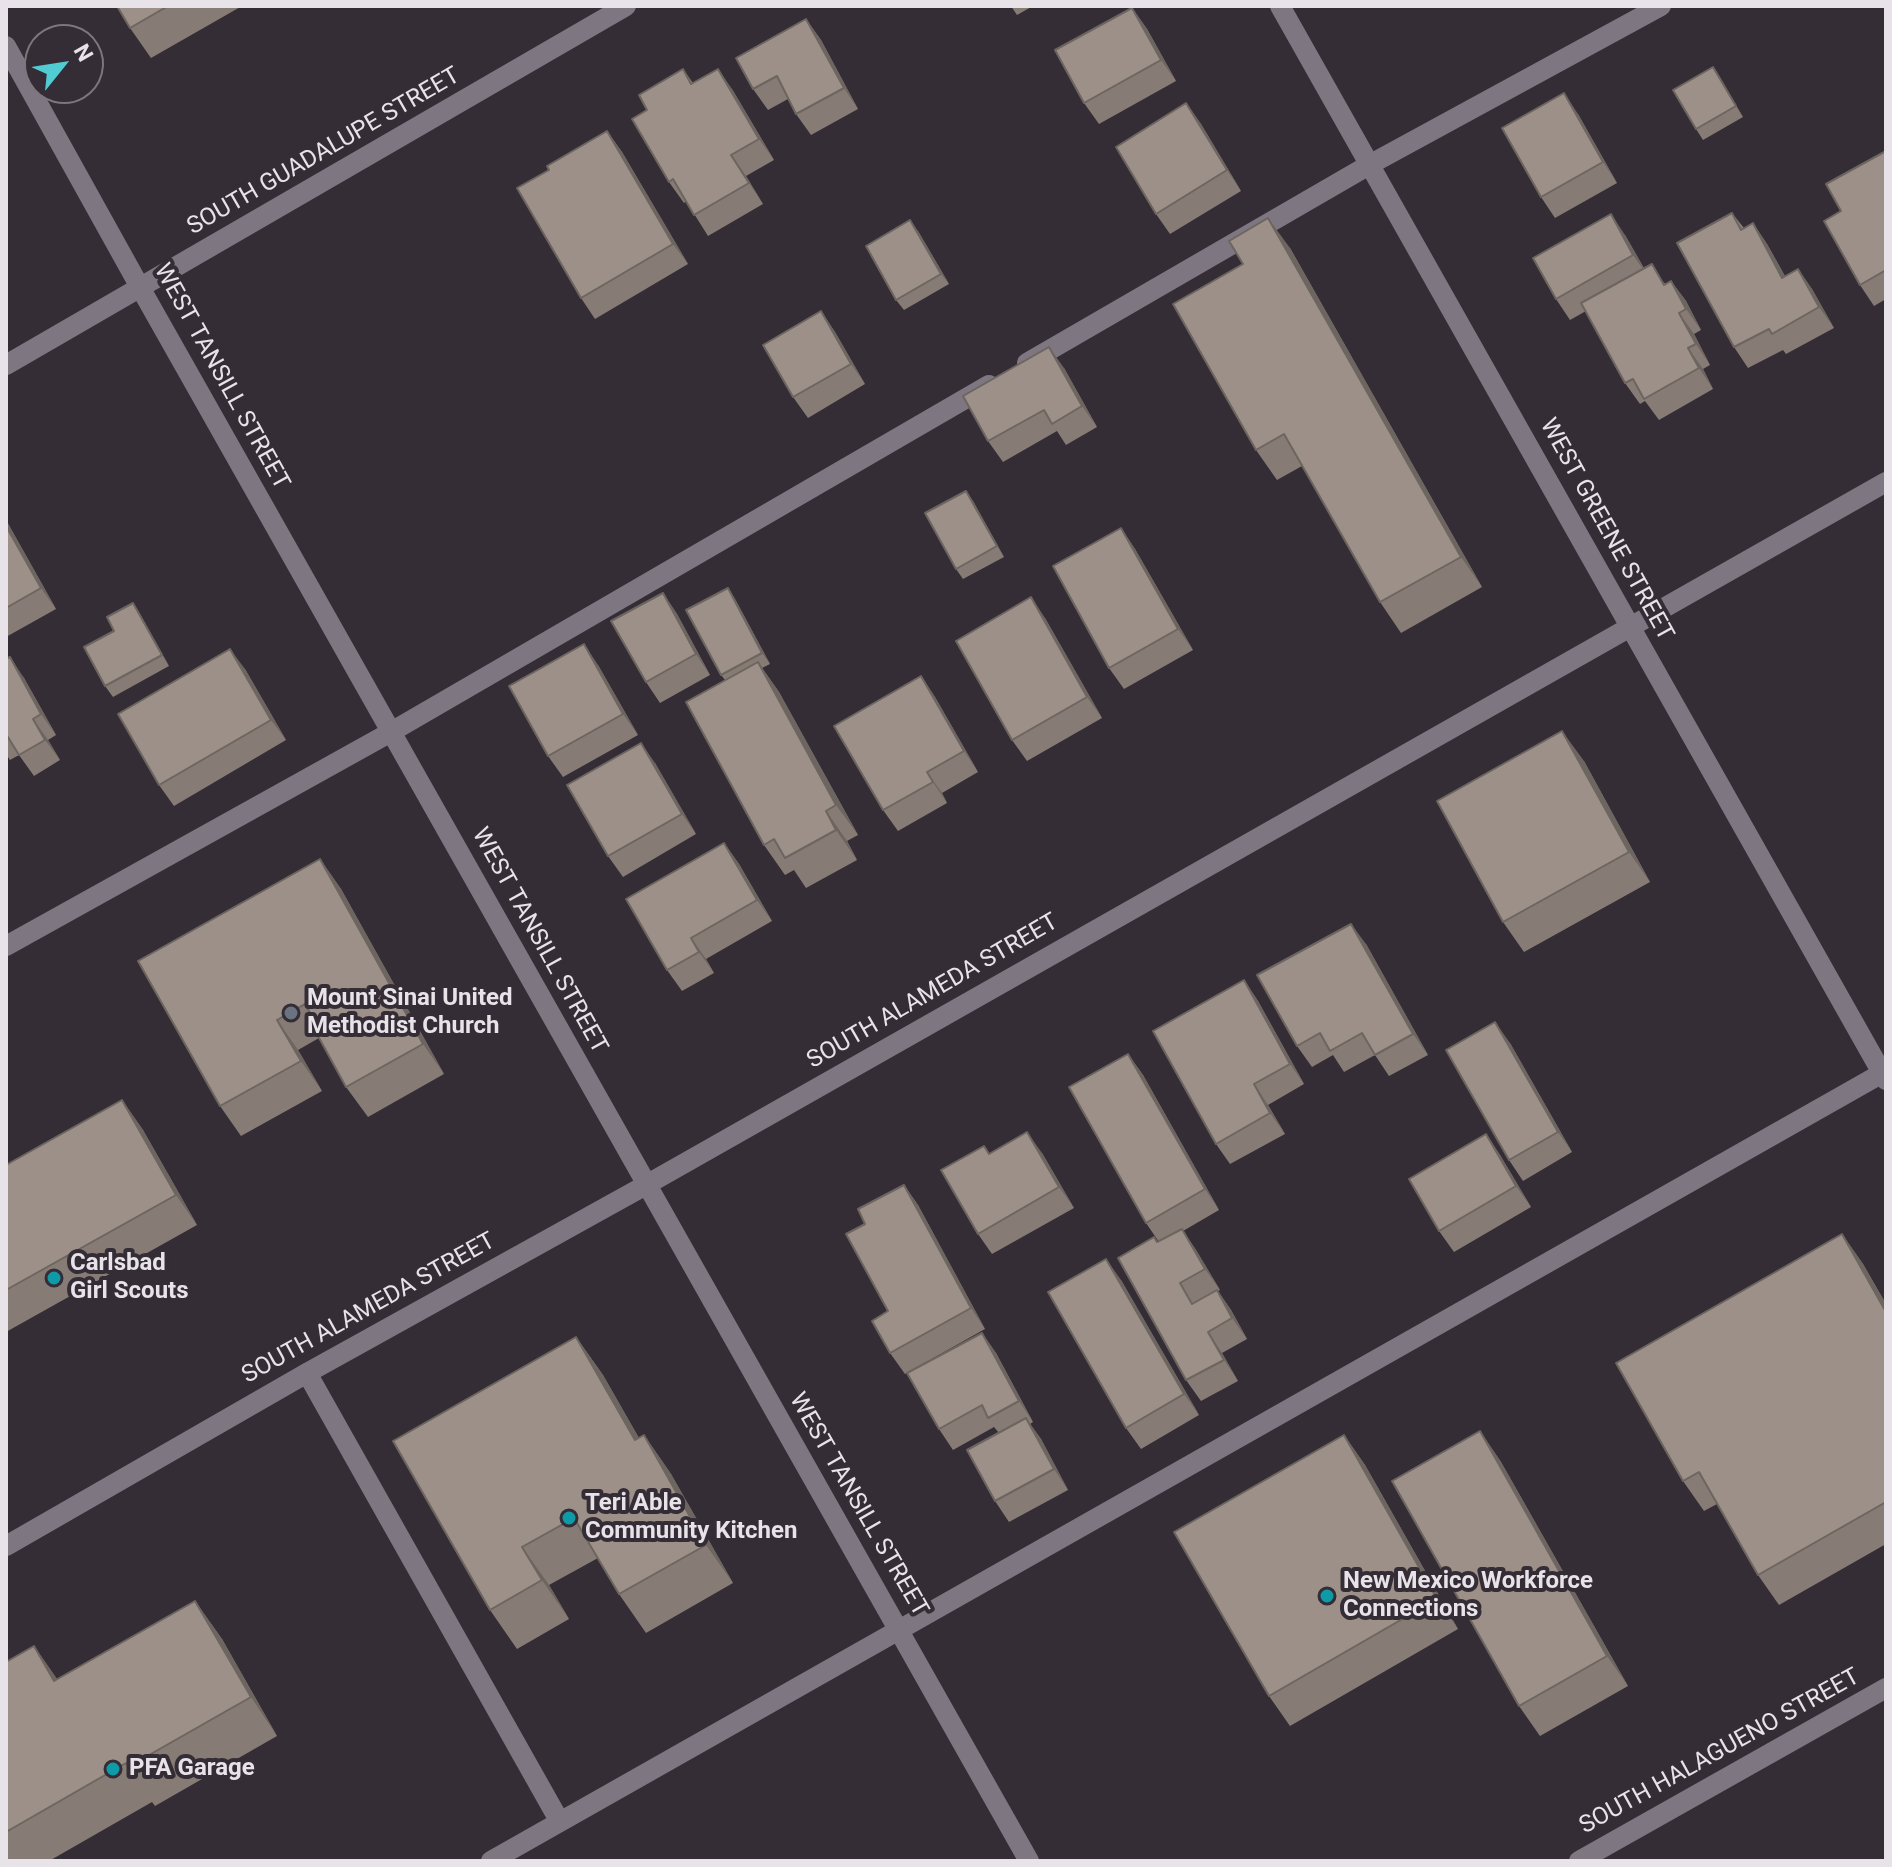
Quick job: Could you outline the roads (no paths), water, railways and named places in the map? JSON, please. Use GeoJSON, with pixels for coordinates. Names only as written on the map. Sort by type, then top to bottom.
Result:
{"type":"FeatureCollection","features":[{"type":"Feature","properties":{"kind":"street","name":"SOUTH GUADALUPE STREET"},"geometry":{"type":"LineString","coordinates":[[6,365],[626,6]]}},
{"type":"Feature","properties":{"kind":"street","name":"WEST GREENE STREET"},"geometry":{"type":"LineString","coordinates":[[1280,6],[1885,1075]]}},
{"type":"Feature","properties":{"kind":"street"},"geometry":{"type":"LineString","coordinates":[[6,946],[391,732],[1369,165],[1661,6]]}},
{"type":"Feature","properties":{"kind":"street","name":"WEST TANSILL STREET"},"geometry":{"type":"LineString","coordinates":[[6,46],[1029,1861]]}},
{"type":"Feature","properties":{"kind":"street","name":"SOUTH ALAMEDA STREET"},"geometry":{"type":"LineString","coordinates":[[6,1546],[1886,482]]}},
{"type":"Feature","properties":{"kind":"street"},"geometry":{"type":"LineString","coordinates":[[491,1861],[1885,1075]]}},
{"type":"Feature","properties":{"kind":"street"},"geometry":{"type":"LineString","coordinates":[[307,1373],[560,1822]]}},
{"type":"Feature","properties":{"kind":"street","name":"SOUTH HALAGUENO STREET"},"geometry":{"type":"LineString","coordinates":[[1579,1861],[1886,1688]]}},
{"type":"Feature","properties":{"kind":"place","name":"Mount Sinai United Methodist Church"},"geometry":{"type":"Point","coordinates":[291,1013]}},
{"type":"Feature","properties":{"kind":"place","name":"Carlsbad Girl Scouts"},"geometry":{"type":"Point","coordinates":[54,1278]}},
{"type":"Feature","properties":{"kind":"place","name":"Teri Able Community Kitchen"},"geometry":{"type":"Point","coordinates":[569,1518]}},
{"type":"Feature","properties":{"kind":"place","name":"New Mexico Workforce Connections"},"geometry":{"type":"Point","coordinates":[1327,1596]}},
{"type":"Feature","properties":{"kind":"place","name":"PFA Garage"},"geometry":{"type":"Point","coordinates":[113,1769]}}]}
